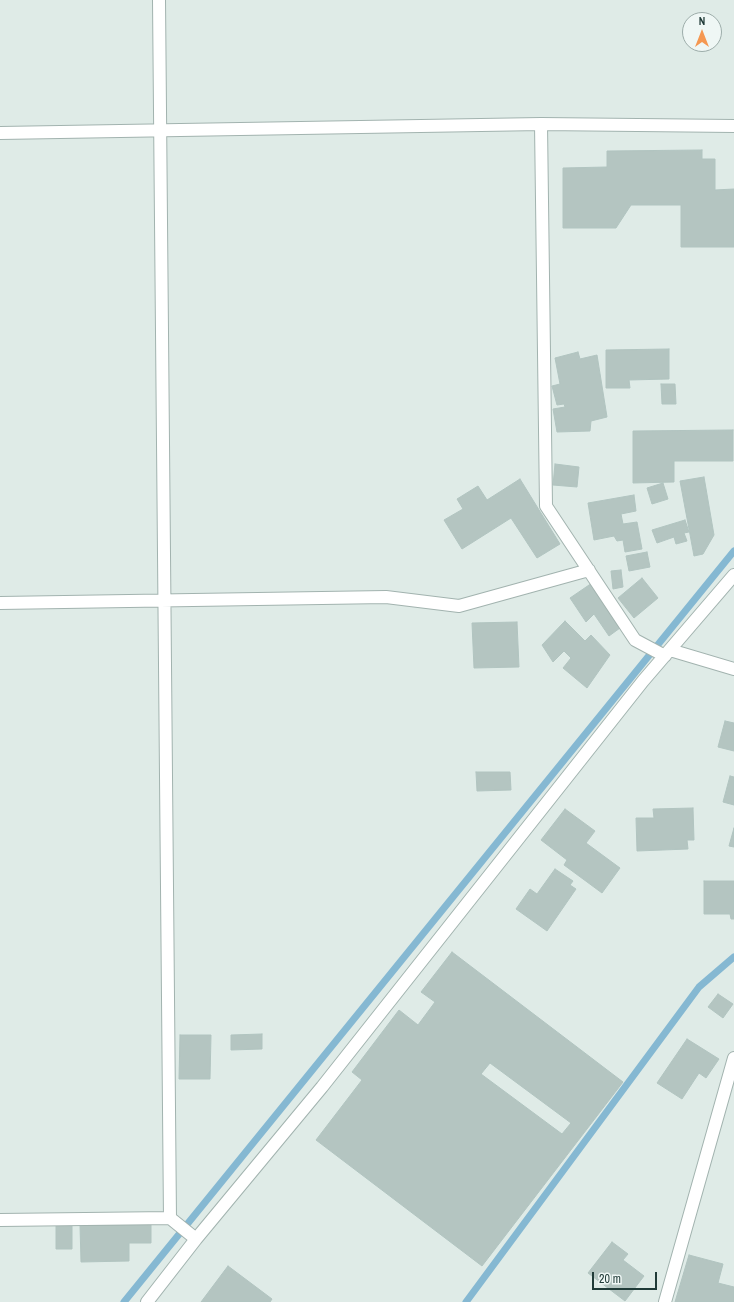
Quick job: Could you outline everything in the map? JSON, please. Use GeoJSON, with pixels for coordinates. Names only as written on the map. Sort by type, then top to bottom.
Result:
{"type":"FeatureCollection","features":[{"type":"Feature","properties":{"kind":"street"},"geometry":{"type":"LineString","coordinates":[[160,0],[170,1218]]}},
{"type":"Feature","properties":{"kind":"street"},"geometry":{"type":"LineString","coordinates":[[541,124],[546,506],[635,640],[667,653],[734,669]]}},
{"type":"Feature","properties":{"kind":"street"},"geometry":{"type":"LineString","coordinates":[[0,133],[160,132],[541,124],[734,126]]}},
{"type":"Feature","properties":{"kind":"street"},"geometry":{"type":"LineString","coordinates":[[0,603],[386,597],[459,606],[589,570]]}},
{"type":"Feature","properties":{"kind":"street"},"geometry":{"type":"LineString","coordinates":[[146,1302],[196,1239],[322,1087],[643,681],[734,575]]}},
{"type":"Feature","properties":{"kind":"street"},"geometry":{"type":"LineString","coordinates":[[665,1302],[734,1058]]}},
{"type":"Feature","properties":{"kind":"street"},"geometry":{"type":"LineString","coordinates":[[0,1220],[170,1218],[196,1239]]}},
{"type":"Feature","properties":{"kind":"building"},"geometry":{"type":"Polygon","coordinates":[[[702,150],[702,159],[715,159],[715,190],[734,189],[734,247],[681,247],[681,205],[631,205],[616,228],[563,228],[563,168],[607,167],[607,151],[702,150]]]}},
{"type":"Feature","properties":{"kind":"building"},"geometry":{"type":"Polygon","coordinates":[[[669,349],[669,379],[629,380],[630,388],[606,388],[606,350],[669,349]]]}},
{"type":"Feature","properties":{"kind":"building"},"geometry":{"type":"Polygon","coordinates":[[[578,352],[580,359],[597,355],[607,417],[591,421],[590,431],[557,432],[553,409],[565,407],[564,404],[557,405],[552,386],[560,384],[555,358],[578,352]]]}},
{"type":"Feature","properties":{"kind":"building"},"geometry":{"type":"Polygon","coordinates":[[[661,384],[675,384],[676,404],[662,404],[661,384]]]}},
{"type":"Feature","properties":{"kind":"building"},"geometry":{"type":"Polygon","coordinates":[[[733,430],[733,461],[674,461],[674,482],[633,483],[633,431],[733,430]]]}},
{"type":"Feature","properties":{"kind":"building"},"geometry":{"type":"Polygon","coordinates":[[[555,464],[579,467],[577,487],[553,485],[555,464]]]}},
{"type":"Feature","properties":{"kind":"building"},"geometry":{"type":"Polygon","coordinates":[[[704,477],[714,535],[703,554],[694,556],[680,481],[704,477]]]}},
{"type":"Feature","properties":{"kind":"building"},"geometry":{"type":"Polygon","coordinates":[[[520,479],[560,544],[537,558],[511,518],[462,549],[444,520],[463,509],[457,499],[478,486],[487,500],[520,479]]]}},
{"type":"Feature","properties":{"kind":"building"},"geometry":{"type":"Polygon","coordinates":[[[663,483],[668,499],[652,504],[647,488],[663,483]]]}},
{"type":"Feature","properties":{"kind":"building"},"geometry":{"type":"Polygon","coordinates":[[[634,495],[636,511],[621,514],[623,524],[637,522],[642,549],[625,552],[623,540],[617,541],[614,536],[594,540],[588,503],[634,495]]]}},
{"type":"Feature","properties":{"kind":"building"},"geometry":{"type":"Polygon","coordinates":[[[685,520],[689,532],[684,533],[687,541],[676,544],[674,537],[657,543],[652,530],[685,520]]]}},
{"type":"Feature","properties":{"kind":"building"},"geometry":{"type":"Polygon","coordinates":[[[647,552],[650,567],[629,571],[626,556],[647,552]]]}},
{"type":"Feature","properties":{"kind":"building"},"geometry":{"type":"Polygon","coordinates":[[[621,570],[623,587],[613,589],[611,571],[621,570]]]}},
{"type":"Feature","properties":{"kind":"building"},"geometry":{"type":"Polygon","coordinates":[[[642,578],[658,598],[634,618],[618,598],[642,578]]]}},
{"type":"Feature","properties":{"kind":"building"},"geometry":{"type":"Polygon","coordinates":[[[592,583],[620,628],[609,636],[594,614],[586,622],[570,598],[592,583]]]}},
{"type":"Feature","properties":{"kind":"building"},"geometry":{"type":"Polygon","coordinates":[[[565,621],[585,641],[591,635],[610,655],[587,688],[563,668],[571,658],[564,651],[553,662],[542,645],[565,621]]]}},
{"type":"Feature","properties":{"kind":"building"},"geometry":{"type":"Polygon","coordinates":[[[517,622],[519,667],[474,668],[472,623],[517,622]]]}},
{"type":"Feature","properties":{"kind":"building"},"geometry":{"type":"Polygon","coordinates":[[[725,721],[734,723],[734,751],[718,747],[725,721]]]}},
{"type":"Feature","properties":{"kind":"building"},"geometry":{"type":"Polygon","coordinates":[[[476,772],[510,772],[511,790],[477,791],[476,772]]]}},
{"type":"Feature","properties":{"kind":"building"},"geometry":{"type":"Polygon","coordinates":[[[730,776],[734,777],[734,805],[723,802],[730,776]]]}},
{"type":"Feature","properties":{"kind":"building"},"geometry":{"type":"Polygon","coordinates":[[[693,808],[694,840],[687,840],[688,849],[637,851],[636,818],[654,818],[653,809],[693,808]]]}},
{"type":"Feature","properties":{"kind":"building"},"geometry":{"type":"Polygon","coordinates":[[[565,809],[595,831],[586,843],[620,868],[602,893],[564,865],[567,860],[541,840],[565,809]]]}},
{"type":"Feature","properties":{"kind":"building"},"geometry":{"type":"Polygon","coordinates":[[[734,828],[734,847],[729,846],[734,828]]]}},
{"type":"Feature","properties":{"kind":"building"},"geometry":{"type":"Polygon","coordinates":[[[555,869],[573,881],[570,885],[576,889],[547,931],[516,909],[530,889],[537,894],[555,869]]]}},
{"type":"Feature","properties":{"kind":"building"},"geometry":{"type":"Polygon","coordinates":[[[704,881],[734,881],[734,919],[731,919],[730,914],[704,914],[704,881]]]}},
{"type":"Feature","properties":{"kind":"building"},"geometry":{"type":"Polygon","coordinates":[[[452,952],[623,1082],[482,1266],[316,1140],[362,1080],[352,1072],[399,1010],[418,1025],[435,1002],[421,992],[452,952]],[[490,1063],[481,1074],[562,1134],[571,1123],[490,1063]]]}},
{"type":"Feature","properties":{"kind":"building"},"geometry":{"type":"Polygon","coordinates":[[[718,994],[733,1004],[723,1018],[708,1007],[718,994]]]}},
{"type":"Feature","properties":{"kind":"building"},"geometry":{"type":"Polygon","coordinates":[[[262,1034],[262,1049],[231,1050],[231,1035],[262,1034]]]}},
{"type":"Feature","properties":{"kind":"building"},"geometry":{"type":"Polygon","coordinates":[[[180,1035],[211,1035],[210,1079],[179,1079],[180,1035]]]}},
{"type":"Feature","properties":{"kind":"building"},"geometry":{"type":"Polygon","coordinates":[[[687,1039],[719,1059],[706,1078],[699,1073],[682,1099],[657,1083],[687,1039]]]}},
{"type":"Feature","properties":{"kind":"building"},"geometry":{"type":"Polygon","coordinates":[[[151,1220],[151,1243],[129,1243],[129,1261],[81,1262],[80,1225],[123,1225],[123,1221],[151,1220]]]}},
{"type":"Feature","properties":{"kind":"building"},"geometry":{"type":"Polygon","coordinates":[[[56,1224],[72,1224],[72,1249],[56,1249],[56,1224]]]}},
{"type":"Feature","properties":{"kind":"building"},"geometry":{"type":"Polygon","coordinates":[[[612,1242],[628,1254],[623,1260],[644,1276],[625,1301],[588,1273],[612,1242]]]}},
{"type":"Feature","properties":{"kind":"building"},"geometry":{"type":"Polygon","coordinates":[[[689,1255],[723,1264],[718,1283],[734,1287],[734,1302],[675,1302],[689,1255]]]}},
{"type":"Feature","properties":{"kind":"building"},"geometry":{"type":"Polygon","coordinates":[[[228,1266],[272,1299],[270,1302],[201,1302],[228,1266]]]}},
{"type":"Feature","properties":{"kind":"waterway"},"geometry":{"type":"LineString","coordinates":[[124,1302],[734,551]]}},
{"type":"Feature","properties":{"kind":"waterway"},"geometry":{"type":"LineString","coordinates":[[466,1302],[699,987],[734,957]]}}]}
